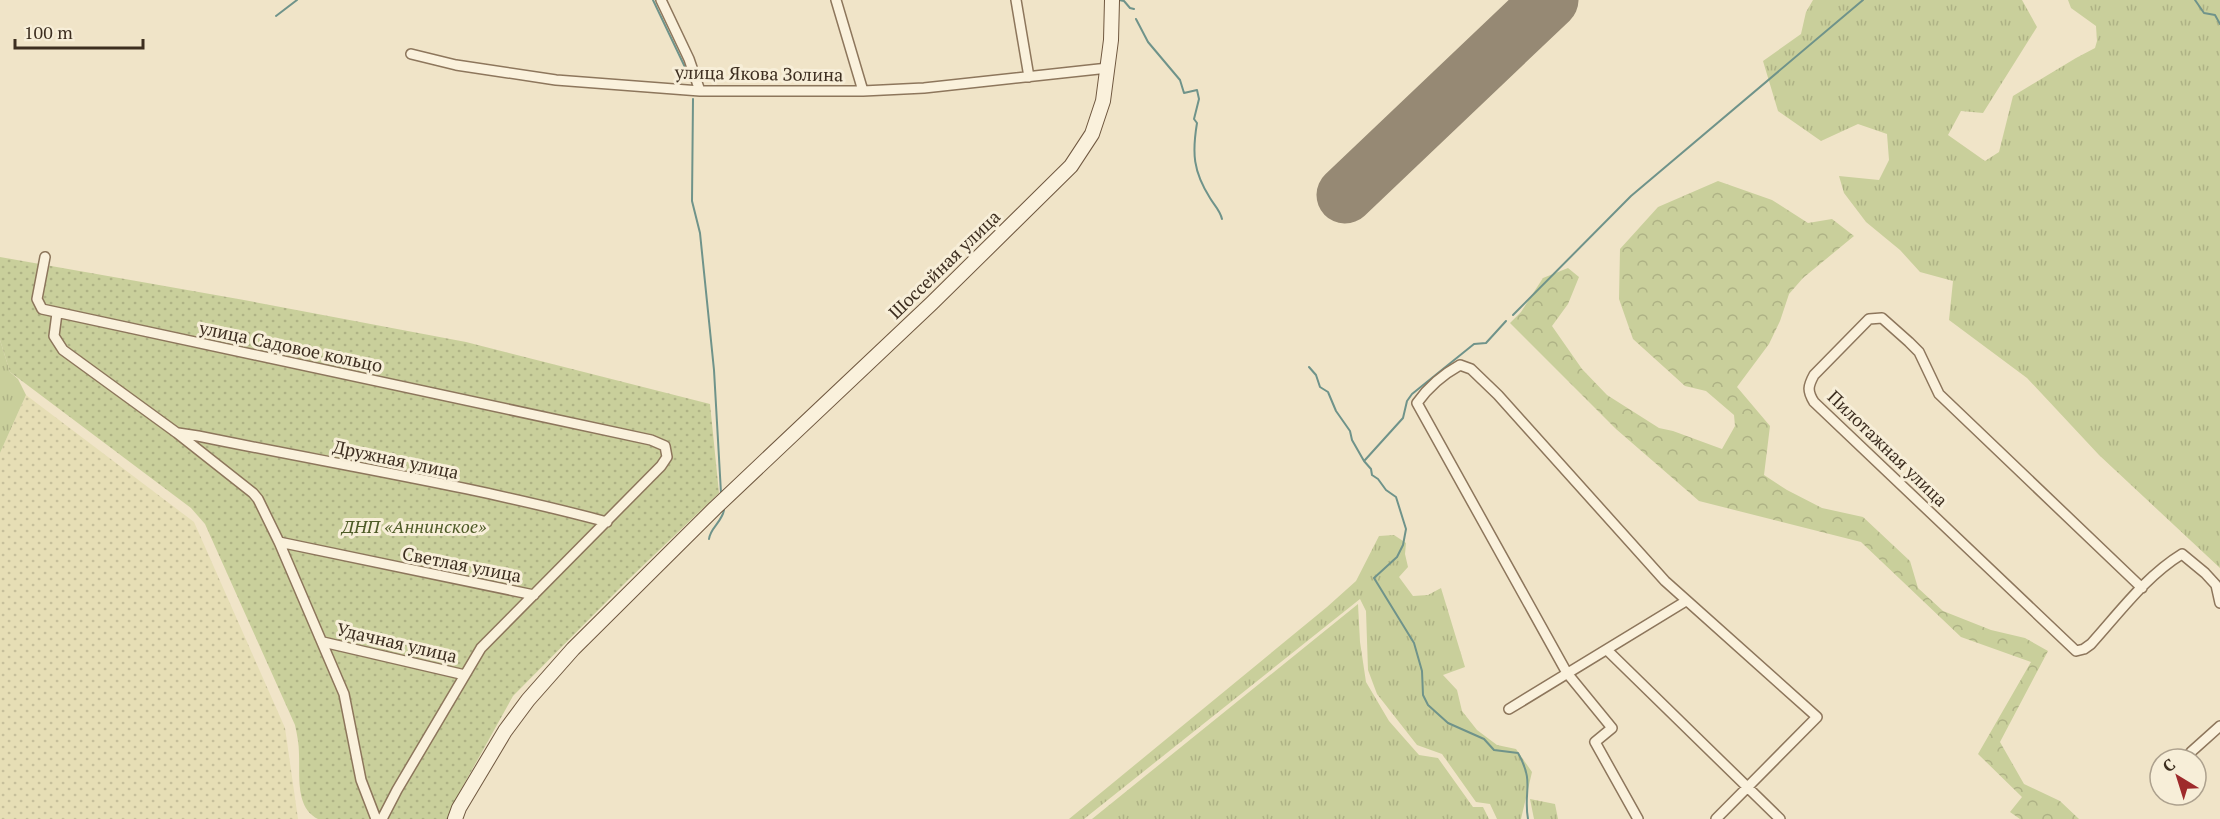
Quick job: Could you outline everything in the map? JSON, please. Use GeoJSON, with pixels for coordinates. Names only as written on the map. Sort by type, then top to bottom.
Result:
{"type":"FeatureCollection","features":[{"type":"Feature","properties":{"kind":"main road","name":"Шоссейная улица"},"geometry":{"type":"LineString","coordinates":[[455,819],[486,762],[528,700],[573,649],[715,508],[932,303],[1071,165],[1092,134],[1103,101],[1108,68],[1112,0]]}},
{"type":"Feature","properties":{"kind":"street"},"geometry":{"type":"LineString","coordinates":[[661,0],[689,59],[700,91]]}},
{"type":"Feature","properties":{"kind":"street"},"geometry":{"type":"LineString","coordinates":[[836,0],[863,91]]}},
{"type":"Feature","properties":{"kind":"street"},"geometry":{"type":"LineString","coordinates":[[1016,0],[1029,78]]}},
{"type":"Feature","properties":{"kind":"street","name":"улица Якова Золина"},"geometry":{"type":"LineString","coordinates":[[411,54],[454,64],[556,80],[700,91],[863,91],[924,88],[1108,68]]}},
{"type":"Feature","properties":{"kind":"street"},"geometry":{"type":"LineString","coordinates":[[45,257],[37,300],[42,309],[57,313],[54,336],[63,350],[177,433],[253,493],[279,542],[344,694],[361,780],[376,819]]}},
{"type":"Feature","properties":{"kind":"street","name":"улица Садовое кольцо"},"geometry":{"type":"LineString","coordinates":[[57,313],[640,437],[665,446],[668,453],[665,462],[481,648],[382,819]]}},
{"type":"Feature","properties":{"kind":"street","name":"Пилотажная улица"},"geometry":{"type":"LineString","coordinates":[[2142,588],[1939,394],[1919,352],[1882,318],[1869,319],[1814,375],[1808,386],[1809,394],[1814,402],[2076,651],[2091,644],[2142,588],[2182,554],[2216,585],[2220,603]]}},
{"type":"Feature","properties":{"kind":"street"},"geometry":{"type":"LineString","coordinates":[[1638,819],[1595,742],[1612,728],[1567,673],[1418,403],[1427,389],[1444,374],[1460,365],[1471,369],[1498,395],[1665,581],[1817,717],[1716,819]]}},
{"type":"Feature","properties":{"kind":"street","name":"Дружная улица"},"geometry":{"type":"LineString","coordinates":[[177,433],[422,481],[607,522]]}},
{"type":"Feature","properties":{"kind":"street","name":"Светлая улица"},"geometry":{"type":"LineString","coordinates":[[279,542],[534,595]]}},
{"type":"Feature","properties":{"kind":"street"},"geometry":{"type":"LineString","coordinates":[[1509,709],[1686,601]]}},
{"type":"Feature","properties":{"kind":"street","name":"Удачная улица"},"geometry":{"type":"LineString","coordinates":[[323,642],[465,675]]}},
{"type":"Feature","properties":{"kind":"street"},"geometry":{"type":"LineString","coordinates":[[1607,650],[1780,819]]}},
{"type":"Feature","properties":{"kind":"street"},"geometry":{"type":"LineString","coordinates":[[2197,747],[2220,726]]}},
{"type":"Feature","properties":{"kind":"shaded area"},"geometry":{"type":"Polygon","coordinates":[[[26,395],[194,522],[285,728],[298,819],[0,819],[0,453],[26,395]]]}},
{"type":"Feature","properties":{"kind":"green space"},"geometry":{"type":"Polygon","coordinates":[[[1813,0],[2022,0],[2037,27],[1983,113],[1961,111],[1948,135],[1985,161],[1999,152],[2013,96],[2095,48],[2096,26],[2071,8],[2068,0],[2220,0],[2220,568],[2099,455],[2027,378],[1949,320],[1953,281],[1920,272],[1900,250],[1866,222],[1844,193],[1839,176],[1879,180],[1889,160],[1887,134],[1858,124],[1821,141],[1778,111],[1763,61],[1801,34],[1806,12],[1813,0]]]}},
{"type":"Feature","properties":{"kind":"green space"},"geometry":{"type":"Polygon","coordinates":[[[1718,181],[1772,200],[1808,223],[1832,219],[1854,236],[1803,278],[1789,294],[1769,344],[1737,387],[1770,426],[1764,475],[1822,508],[1863,517],[1910,561],[1918,588],[1943,611],[1991,630],[2025,638],[2048,651],[2000,742],[2024,784],[2060,801],[2079,819],[2020,819],[2010,812],[2022,797],[1978,754],[2031,662],[1961,637],[1861,542],[1699,501],[1616,429],[1510,323],[1521,312],[1543,278],[1568,268],[1579,277],[1568,304],[1552,326],[1582,369],[1607,395],[1659,428],[1722,449],[1735,426],[1734,415],[1706,391],[1685,386],[1633,339],[1619,299],[1620,249],[1658,207],[1718,181]]]}},
{"type":"Feature","properties":{"kind":"green space","name":"ДНП «Аннинское»"},"geometry":{"type":"Polygon","coordinates":[[[0,257],[466,342],[710,404],[719,493],[628,580],[513,696],[458,795],[448,819],[318,819],[305,807],[302,799],[299,781],[299,747],[295,725],[205,524],[191,508],[10,372],[0,340],[0,257]]]}},
{"type":"Feature","properties":{"kind":"green space"},"geometry":{"type":"Polygon","coordinates":[[[0,340],[10,372],[18,379],[26,395],[0,453],[0,340]]]}},
{"type":"Feature","properties":{"kind":"green space"},"geometry":{"type":"Polygon","coordinates":[[[1394,535],[1406,543],[1405,554],[1408,567],[1399,577],[1413,596],[1428,595],[1441,588],[1465,667],[1443,675],[1457,690],[1462,711],[1477,730],[1497,745],[1516,749],[1532,772],[1521,819],[1497,819],[1490,804],[1476,802],[1442,754],[1417,745],[1377,694],[1368,670],[1366,611],[1360,599],[1084,819],[1069,819],[1327,607],[1356,581],[1379,536],[1394,535]]]}},
{"type":"Feature","properties":{"kind":"green space"},"geometry":{"type":"Polygon","coordinates":[[[1358,604],[1360,642],[1366,682],[1389,721],[1419,755],[1438,758],[1473,807],[1483,807],[1489,819],[1092,819],[1358,604]]]}},
{"type":"Feature","properties":{"kind":"green space"},"geometry":{"type":"Polygon","coordinates":[[[1530,799],[1555,804],[1558,819],[1534,819],[1530,799]]]}},
{"type":"Feature","properties":{"kind":"waterway"},"geometry":{"type":"LineString","coordinates":[[276,16],[297,0]]}},
{"type":"Feature","properties":{"kind":"waterway"},"geometry":{"type":"LineString","coordinates":[[653,0],[694,86]]}},
{"type":"Feature","properties":{"kind":"waterway"},"geometry":{"type":"LineString","coordinates":[[1119,0],[1134,9]]}},
{"type":"Feature","properties":{"kind":"waterway"},"geometry":{"type":"LineString","coordinates":[[1513,315],[1631,196],[1863,0]]}},
{"type":"Feature","properties":{"kind":"waterway"},"geometry":{"type":"LineString","coordinates":[[2195,0],[2204,13],[2215,15],[2220,24]]}},
{"type":"Feature","properties":{"kind":"waterway"},"geometry":{"type":"LineString","coordinates":[[1136,19],[1148,42],[1180,80],[1184,93],[1197,90],[1199,99],[1194,119],[1197,123],[1195,162],[1204,188],[1222,219]]}},
{"type":"Feature","properties":{"kind":"waterway"},"geometry":{"type":"LineString","coordinates":[[693,99],[692,201],[700,233],[714,370],[721,493]]}},
{"type":"Feature","properties":{"kind":"waterway"},"geometry":{"type":"LineString","coordinates":[[1365,460],[1403,418],[1407,401],[1412,394],[1474,344],[1486,343],[1506,321]]}},
{"type":"Feature","properties":{"kind":"waterway"},"geometry":{"type":"LineString","coordinates":[[1309,367],[1316,375],[1320,387],[1328,392],[1336,411],[1350,431],[1352,440],[1371,469],[1372,475],[1396,497],[1406,529],[1403,545],[1397,557],[1374,578],[1414,643],[1422,671],[1423,695],[1428,705],[1448,723],[1484,739],[1494,750],[1518,753],[1526,772],[1528,819]]}},
{"type":"Feature","properties":{"kind":"waterway"},"geometry":{"type":"LineString","coordinates":[[709,539],[724,510]]}},
{"type":"Feature","properties":{"kind":"runway"},"geometry":{"type":"LineString","coordinates":[[1345,195],[1550,0]]}}]}
